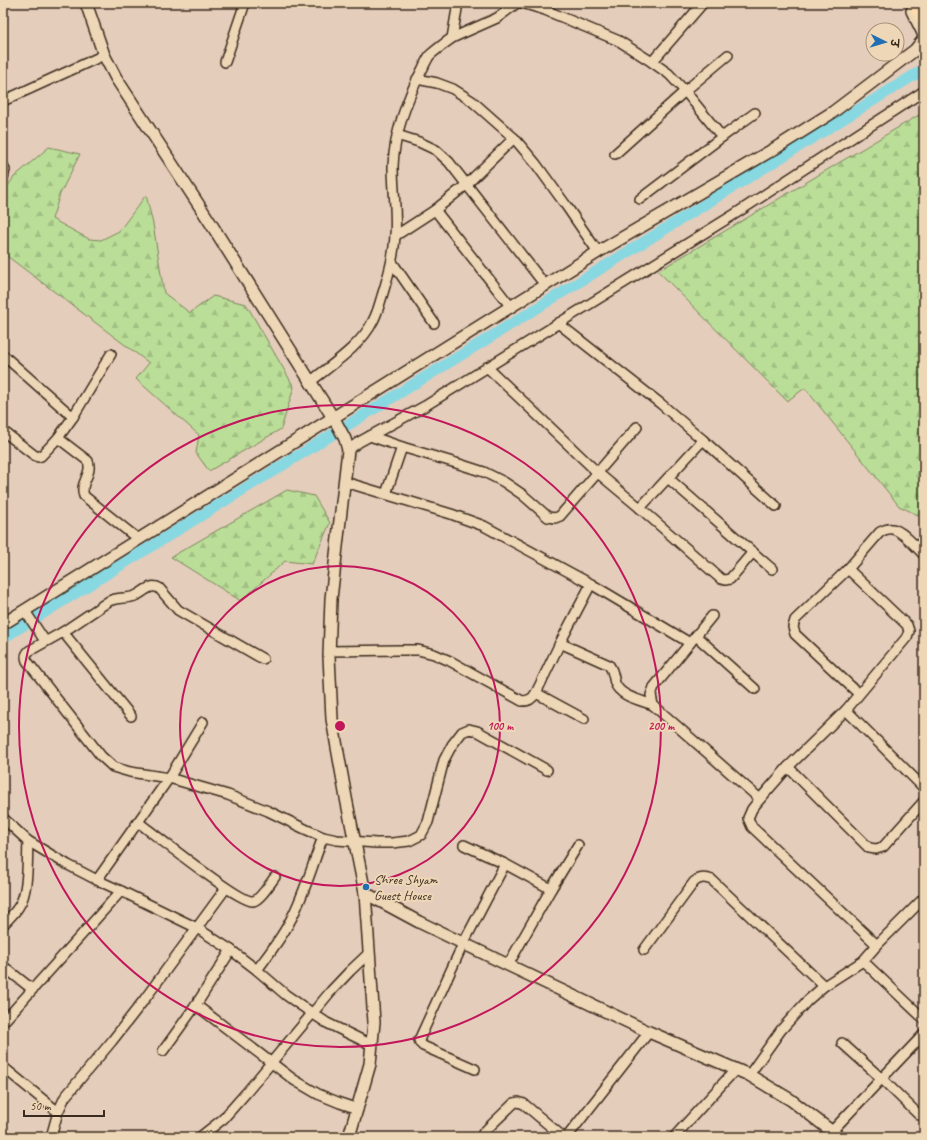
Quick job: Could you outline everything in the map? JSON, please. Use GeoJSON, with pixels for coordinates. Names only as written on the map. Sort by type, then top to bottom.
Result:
{"type":"FeatureCollection","features":[{"type":"Feature","properties":{"kind":"highway"},"geometry":{"type":"LineString","coordinates":[[915,3],[924,18]]}},
{"type":"Feature","properties":{"kind":"street"},"geometry":{"type":"LineString","coordinates":[[86,3],[104,55],[116,78],[208,219],[335,421],[345,439],[348,450],[331,600],[329,651],[332,719],[365,893],[374,1022],[370,1064],[349,1137]]}},
{"type":"Feature","properties":{"kind":"street"},"geometry":{"type":"LineString","coordinates":[[224,62],[245,3]]}},
{"type":"Feature","properties":{"kind":"street"},"geometry":{"type":"LineString","coordinates":[[452,38],[458,3]]}},
{"type":"Feature","properties":{"kind":"street"},"geometry":{"type":"LineString","coordinates":[[310,382],[362,338],[373,322],[392,262],[395,236],[393,166],[395,143],[402,118],[417,79],[429,56],[452,38],[497,18],[516,3]]}},
{"type":"Feature","properties":{"kind":"street"},"geometry":{"type":"LineString","coordinates":[[522,3],[545,10],[620,41],[652,62],[669,74],[686,91],[722,137]]}},
{"type":"Feature","properties":{"kind":"street"},"geometry":{"type":"LineString","coordinates":[[652,62],[703,3]]}},
{"type":"Feature","properties":{"kind":"street"},"geometry":{"type":"LineString","coordinates":[[3,624],[27,614],[138,539],[335,421],[598,252],[774,149],[833,112],[915,50],[924,39],[908,3]]}},
{"type":"Feature","properties":{"kind":"street"},"geometry":{"type":"LineString","coordinates":[[3,101],[104,55]]}},
{"type":"Feature","properties":{"kind":"street"},"geometry":{"type":"LineString","coordinates":[[616,154],[728,55]]}},
{"type":"Feature","properties":{"kind":"street"},"geometry":{"type":"LineString","coordinates":[[417,79],[437,83],[453,89],[472,101],[514,138],[566,204],[598,252]]}},
{"type":"Feature","properties":{"kind":"street"},"geometry":{"type":"LineString","coordinates":[[348,450],[370,436],[425,406],[558,322],[735,214],[924,91]]}},
{"type":"Feature","properties":{"kind":"street"},"geometry":{"type":"LineString","coordinates":[[640,199],[756,113]]}},
{"type":"Feature","properties":{"kind":"street"},"geometry":{"type":"LineString","coordinates":[[397,135],[419,142],[436,150],[449,162],[545,285]]}},
{"type":"Feature","properties":{"kind":"street"},"geometry":{"type":"LineString","coordinates":[[395,236],[435,210],[466,185],[514,138]]}},
{"type":"Feature","properties":{"kind":"street"},"geometry":{"type":"LineString","coordinates":[[3,165],[5,170],[3,178]]}},
{"type":"Feature","properties":{"kind":"street"},"geometry":{"type":"LineString","coordinates":[[435,210],[511,307]]}},
{"type":"Feature","properties":{"kind":"street"},"geometry":{"type":"LineString","coordinates":[[392,262],[434,323]]}},
{"type":"Feature","properties":{"kind":"street"},"geometry":{"type":"LineString","coordinates":[[558,322],[661,404],[776,506]]}},
{"type":"Feature","properties":{"kind":"street"},"geometry":{"type":"LineString","coordinates":[[3,432],[34,455],[38,457],[44,454],[73,417],[111,354]]}},
{"type":"Feature","properties":{"kind":"street"},"geometry":{"type":"LineString","coordinates":[[3,355],[73,417]]}},
{"type":"Feature","properties":{"kind":"street"},"geometry":{"type":"LineString","coordinates":[[486,367],[598,473],[721,579],[730,579],[753,552]]}},
{"type":"Feature","properties":{"kind":"street"},"geometry":{"type":"LineString","coordinates":[[370,436],[484,472],[504,482],[548,517],[555,518],[560,516],[637,427]]}},
{"type":"Feature","properties":{"kind":"street"},"geometry":{"type":"LineString","coordinates":[[58,438],[88,461],[90,466],[89,473],[82,491],[84,496],[138,539]]}},
{"type":"Feature","properties":{"kind":"street"},"geometry":{"type":"LineString","coordinates":[[640,508],[703,440]]}},
{"type":"Feature","properties":{"kind":"street"},"geometry":{"type":"LineString","coordinates":[[386,494],[402,447]]}},
{"type":"Feature","properties":{"kind":"street"},"geometry":{"type":"LineString","coordinates":[[668,478],[772,569]]}},
{"type":"Feature","properties":{"kind":"street"},"geometry":{"type":"LineString","coordinates":[[345,482],[451,514],[484,526],[693,639],[755,690]]}},
{"type":"Feature","properties":{"kind":"street"},"geometry":{"type":"LineString","coordinates":[[859,694],[795,634],[793,627],[795,620],[848,569],[880,532],[885,529],[892,529],[900,532],[924,555]]}},
{"type":"Feature","properties":{"kind":"street"},"geometry":{"type":"LineString","coordinates":[[848,569],[907,625],[909,631],[907,637],[846,710],[788,767],[752,809],[748,818],[752,827],[877,945]]}},
{"type":"Feature","properties":{"kind":"street"},"geometry":{"type":"LineString","coordinates":[[329,651],[418,650],[434,654],[450,661],[522,701],[528,701],[536,693],[591,584]]}},
{"type":"Feature","properties":{"kind":"street"},"geometry":{"type":"LineString","coordinates":[[263,659],[178,610],[156,586],[151,587],[136,596],[115,598],[109,601],[64,632],[45,641],[27,653],[26,657],[27,661],[101,756],[113,767],[130,772],[169,778],[221,793],[268,811],[323,837],[338,840],[376,843],[409,841],[421,835],[428,822],[444,760],[452,745],[462,732],[469,729],[477,731],[547,770]]}},
{"type":"Feature","properties":{"kind":"street"},"geometry":{"type":"LineString","coordinates":[[27,614],[45,641]]}},
{"type":"Feature","properties":{"kind":"street"},"geometry":{"type":"LineString","coordinates":[[653,704],[651,695],[654,687],[712,616]]}},
{"type":"Feature","properties":{"kind":"street"},"geometry":{"type":"LineString","coordinates":[[64,632],[131,716]]}},
{"type":"Feature","properties":{"kind":"street"},"geometry":{"type":"LineString","coordinates":[[560,643],[609,665],[613,670],[618,689],[625,694],[653,704],[760,799]]}},
{"type":"Feature","properties":{"kind":"street"},"geometry":{"type":"LineString","coordinates":[[536,693],[584,720]]}},
{"type":"Feature","properties":{"kind":"street"},"geometry":{"type":"LineString","coordinates":[[846,710],[924,788]]}},
{"type":"Feature","properties":{"kind":"street"},"geometry":{"type":"LineString","coordinates":[[97,880],[169,778],[203,722]]}},
{"type":"Feature","properties":{"kind":"street"},"geometry":{"type":"LineString","coordinates":[[788,767],[869,848],[876,849],[883,846],[924,801]]}},
{"type":"Feature","properties":{"kind":"street"},"geometry":{"type":"LineString","coordinates":[[4,819],[28,841],[68,865],[197,928],[231,950],[286,995],[312,1014],[372,1045]]}},
{"type":"Feature","properties":{"kind":"street"},"geometry":{"type":"LineString","coordinates":[[138,822],[226,888],[246,900],[251,902],[257,900],[275,877]]}},
{"type":"Feature","properties":{"kind":"street"},"geometry":{"type":"LineString","coordinates":[[257,970],[289,923],[299,901],[323,837]]}},
{"type":"Feature","properties":{"kind":"street"},"geometry":{"type":"LineString","coordinates":[[3,925],[20,906],[24,898],[26,888],[28,841]]}},
{"type":"Feature","properties":{"kind":"street"},"geometry":{"type":"LineString","coordinates":[[464,845],[505,864],[551,889]]}},
{"type":"Feature","properties":{"kind":"street"},"geometry":{"type":"LineString","coordinates":[[508,966],[551,889],[578,845]]}},
{"type":"Feature","properties":{"kind":"street"},"geometry":{"type":"LineString","coordinates":[[475,1069],[423,1046],[420,1043],[420,1040],[463,944],[505,864]]}},
{"type":"Feature","properties":{"kind":"street"},"geometry":{"type":"LineString","coordinates":[[644,950],[694,882],[699,878],[707,878],[712,880],[824,986]]}},
{"type":"Feature","properties":{"kind":"street"},"geometry":{"type":"LineString","coordinates":[[54,1136],[58,1112],[65,1097],[112,1041],[166,971],[226,888]]}},
{"type":"Feature","properties":{"kind":"street"},"geometry":{"type":"LineString","coordinates":[[4,1020],[121,891]]}},
{"type":"Feature","properties":{"kind":"street"},"geometry":{"type":"LineString","coordinates":[[365,893],[508,966],[649,1032],[750,1075],[791,1100],[835,1134],[882,1079],[924,1034]]}},
{"type":"Feature","properties":{"kind":"street"},"geometry":{"type":"LineString","coordinates":[[750,1075],[781,1030],[807,1001],[824,986],[863,961],[877,945],[922,904]]}},
{"type":"Feature","properties":{"kind":"street"},"geometry":{"type":"LineString","coordinates":[[163,1051],[196,1005],[231,950]]}},
{"type":"Feature","properties":{"kind":"street"},"geometry":{"type":"LineString","coordinates":[[200,1137],[223,1119],[312,1014],[350,971],[369,953]]}},
{"type":"Feature","properties":{"kind":"street"},"geometry":{"type":"LineString","coordinates":[[863,961],[924,1019]]}},
{"type":"Feature","properties":{"kind":"street"},"geometry":{"type":"LineString","coordinates":[[3,966],[32,990]]}},
{"type":"Feature","properties":{"kind":"street"},"geometry":{"type":"LineString","coordinates":[[196,1005],[294,1080],[318,1094],[340,1103],[358,1108]]}},
{"type":"Feature","properties":{"kind":"street"},"geometry":{"type":"LineString","coordinates":[[567,1137],[649,1032]]}},
{"type":"Feature","properties":{"kind":"street"},"geometry":{"type":"LineString","coordinates":[[842,1043],[919,1115]]}},
{"type":"Feature","properties":{"kind":"street"},"geometry":{"type":"LineString","coordinates":[[3,1067],[58,1112]]}},
{"type":"Feature","properties":{"kind":"street"},"geometry":{"type":"LineString","coordinates":[[674,1137],[736,1069]]}},
{"type":"Feature","properties":{"kind":"street"},"geometry":{"type":"LineString","coordinates":[[483,1137],[483,1133],[514,1103],[518,1102],[524,1104],[563,1137]]}},
{"type":"Feature","properties":{"kind":"green space"},"geometry":{"type":"Polygon","coordinates":[[[924,112],[924,518],[899,506],[805,388],[787,401],[658,271],[924,112]]]}},
{"type":"Feature","properties":{"kind":"green space"},"geometry":{"type":"Polygon","coordinates":[[[49,147],[80,154],[60,194],[52,219],[89,239],[101,240],[119,231],[146,195],[153,224],[164,293],[190,313],[213,296],[246,304],[294,387],[281,429],[209,471],[196,453],[199,435],[136,379],[149,363],[3,253],[3,193],[14,177],[49,147]]]}},
{"type":"Feature","properties":{"kind":"green space"},"geometry":{"type":"Polygon","coordinates":[[[287,490],[314,496],[330,523],[312,564],[285,561],[241,601],[171,557],[287,490]]]}},
{"type":"Feature","properties":{"kind":"waterway"},"geometry":{"type":"LineString","coordinates":[[3,638],[924,69]]}},
{"type":"Feature","properties":{"kind":"place","name":"Shree Shyam Guest House"},"geometry":{"type":"Point","coordinates":[366,887]}}]}
